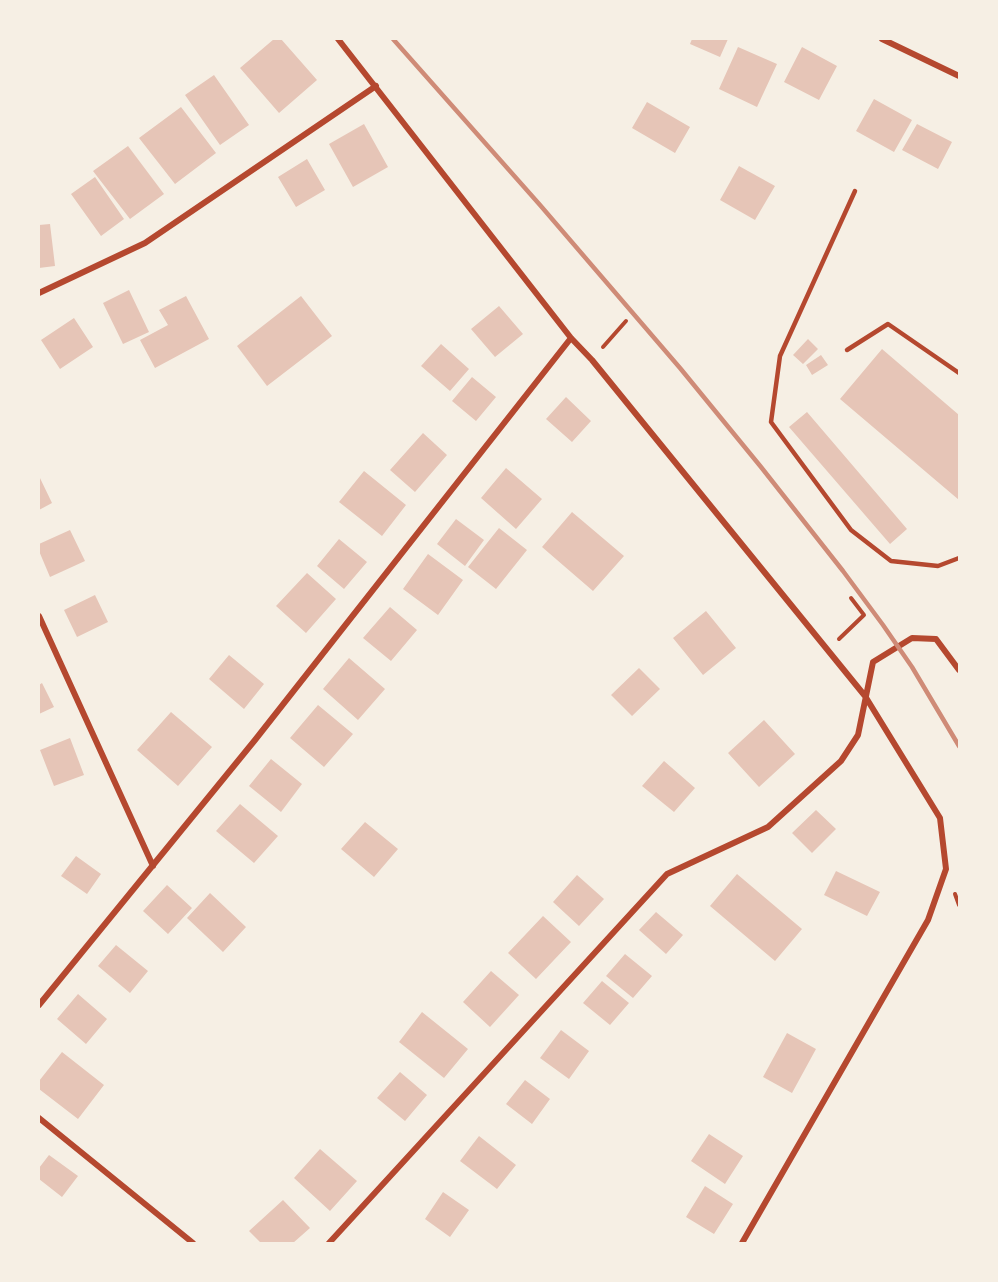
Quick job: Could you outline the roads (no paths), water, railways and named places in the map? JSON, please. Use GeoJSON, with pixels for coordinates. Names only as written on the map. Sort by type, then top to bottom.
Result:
{"type":"FeatureCollection","features":[{"type":"Feature","properties":{"kind":"street"},"geometry":{"type":"LineString","coordinates":[[339,39],[571,338],[592,360],[865,696],[940,818],[946,869],[928,920],[742,1243]]}},
{"type":"Feature","properties":{"kind":"street"},"geometry":{"type":"LineString","coordinates":[[882,39],[959,76]]}},
{"type":"Feature","properties":{"kind":"street"},"geometry":{"type":"LineString","coordinates":[[39,293],[145,243],[376,86]]}},
{"type":"Feature","properties":{"kind":"street"},"geometry":{"type":"LineString","coordinates":[[39,1005],[255,740],[571,338]]}},
{"type":"Feature","properties":{"kind":"street"},"geometry":{"type":"LineString","coordinates":[[39,616],[153,866]]}},
{"type":"Feature","properties":{"kind":"street"},"geometry":{"type":"LineString","coordinates":[[328,1243],[668,874],[768,827],[841,761],[858,735],[873,662],[912,638],[936,639],[959,670]]}},
{"type":"Feature","properties":{"kind":"street"},"geometry":{"type":"LineString","coordinates":[[39,1118],[194,1243]]}},
{"type":"Feature","properties":{"kind":"lane"},"geometry":{"type":"LineString","coordinates":[[855,191],[780,356],[771,422],[851,530],[891,561],[938,566],[959,558]]}},
{"type":"Feature","properties":{"kind":"lane"},"geometry":{"type":"LineString","coordinates":[[847,350],[888,324],[959,374]]}},
{"type":"Feature","properties":{"kind":"railway"},"geometry":{"type":"LineString","coordinates":[[393,39],[540,205],[680,368],[761,467],[883,625],[912,667],[959,746]]}}]}
